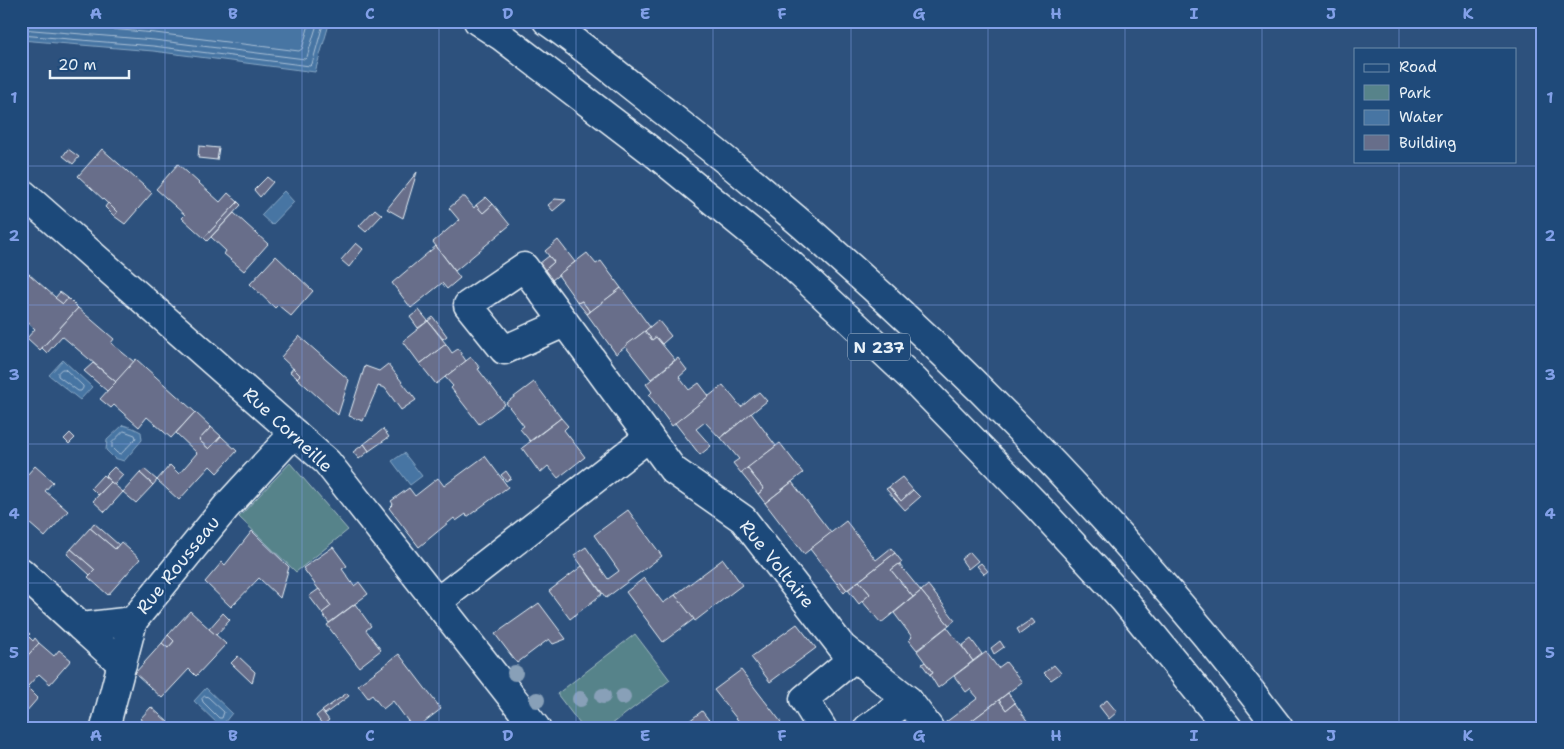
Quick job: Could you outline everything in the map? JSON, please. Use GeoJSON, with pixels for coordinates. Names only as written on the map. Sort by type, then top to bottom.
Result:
{"type":"FeatureCollection","features":[{"type":"Feature","properties":{"kind":"main road","name":"N 237"},"geometry":{"type":"LineString","coordinates":[[478,21],[501,36],[658,156],[788,262],[908,374],[1124,600],[1228,728]]}},
{"type":"Feature","properties":{"kind":"main road","name":"N 237"},"geometry":{"type":"LineString","coordinates":[[547,21],[735,166],[862,277],[1000,409],[1096,510],[1209,639],[1279,728]]}},
{"type":"Feature","properties":{"kind":"main road","name":"Rue Corneille"},"geometry":{"type":"LineString","coordinates":[[21,192],[327,462],[536,728]]}},
{"type":"Feature","properties":{"kind":"main road","name":"Rue Voltaire"},"geometry":{"type":"LineString","coordinates":[[564,322],[673,470],[743,519],[842,647],[908,700],[929,728]]}},
{"type":"Feature","properties":{"kind":"main road","name":"Rue Rousseau"},"geometry":{"type":"LineString","coordinates":[[81,627],[133,621],[226,507],[294,433]]}},
{"type":"Feature","properties":{"kind":"main road"},"geometry":{"type":"LineString","coordinates":[[437,602],[649,438]]}},
{"type":"Feature","properties":{"kind":"main road"},"geometry":{"type":"LineString","coordinates":[[21,572],[122,664]]}},
{"type":"Feature","properties":{"kind":"main road"},"geometry":{"type":"LineString","coordinates":[[105,728],[133,621]]}},
{"type":"Feature","properties":{"kind":"main road"},"geometry":{"type":"LineString","coordinates":[[822,728],[804,699],[855,657]]}},
{"type":"Feature","properties":{"kind":"main road"},"geometry":{"type":"LineString","coordinates":[[868,728],[908,700]]}},
{"type":"Feature","properties":{"kind":"green space"},"geometry":{"type":"Polygon","coordinates":[[[290,463],[348,530],[296,572],[239,517],[290,463]]]}},
{"type":"Feature","properties":{"kind":"green space"},"geometry":{"type":"Polygon","coordinates":[[[635,634],[670,680],[607,728],[583,728],[557,694],[635,634]]]}},
{"type":"Feature","properties":{"kind":"water"},"geometry":{"type":"Polygon","coordinates":[[[21,21],[330,21],[315,72],[153,51],[21,40],[21,21]]]}},
{"type":"Feature","properties":{"kind":"water"},"geometry":{"type":"Polygon","coordinates":[[[284,191],[294,202],[272,225],[261,215],[284,191]]]}},
{"type":"Feature","properties":{"kind":"water"},"geometry":{"type":"Polygon","coordinates":[[[63,360],[92,387],[80,400],[49,375],[63,360]]]}},
{"type":"Feature","properties":{"kind":"water"},"geometry":{"type":"Polygon","coordinates":[[[123,425],[141,432],[142,440],[124,461],[114,458],[106,450],[107,440],[123,425]]]}},
{"type":"Feature","properties":{"kind":"water"},"geometry":{"type":"Polygon","coordinates":[[[404,453],[422,476],[410,485],[392,461],[404,453]]]}},
{"type":"Feature","properties":{"kind":"water"},"geometry":{"type":"Polygon","coordinates":[[[206,688],[232,713],[221,727],[194,701],[206,688]]]}},
{"type":"Feature","properties":{"kind":"building"},"geometry":{"type":"Polygon","coordinates":[[[199,146],[219,148],[217,160],[198,158],[199,146]]]}},
{"type":"Feature","properties":{"kind":"building"},"geometry":{"type":"Polygon","coordinates":[[[68,149],[79,157],[73,164],[63,156],[68,149]]]}},
{"type":"Feature","properties":{"kind":"building"},"geometry":{"type":"Polygon","coordinates":[[[102,149],[152,193],[125,224],[114,216],[117,212],[78,176],[102,149]]]}},
{"type":"Feature","properties":{"kind":"building"},"geometry":{"type":"Polygon","coordinates":[[[178,164],[220,202],[228,193],[238,202],[204,238],[182,218],[185,215],[156,189],[178,164]]]}},
{"type":"Feature","properties":{"kind":"building"},"geometry":{"type":"Polygon","coordinates":[[[417,172],[403,218],[387,209],[417,172]]]}},
{"type":"Feature","properties":{"kind":"building"},"geometry":{"type":"Polygon","coordinates":[[[267,177],[273,182],[260,197],[254,190],[267,177]]]}},
{"type":"Feature","properties":{"kind":"building"},"geometry":{"type":"Polygon","coordinates":[[[462,197],[465,197],[474,208],[476,205],[483,213],[493,204],[510,225],[455,271],[433,242],[459,220],[449,208],[462,197]]]}},
{"type":"Feature","properties":{"kind":"building"},"geometry":{"type":"Polygon","coordinates":[[[486,197],[493,204],[483,213],[476,205],[486,197]]]}},
{"type":"Feature","properties":{"kind":"building"},"geometry":{"type":"Polygon","coordinates":[[[555,199],[566,200],[553,211],[548,205],[555,199]]]}},
{"type":"Feature","properties":{"kind":"building"},"geometry":{"type":"Polygon","coordinates":[[[238,202],[241,205],[207,241],[204,238],[238,202]]]}},
{"type":"Feature","properties":{"kind":"building"},"geometry":{"type":"Polygon","coordinates":[[[108,203],[117,212],[114,216],[105,207],[108,203]]]}},
{"type":"Feature","properties":{"kind":"building"},"geometry":{"type":"Polygon","coordinates":[[[375,209],[382,215],[366,232],[359,226],[375,209]]]}},
{"type":"Feature","properties":{"kind":"building"},"geometry":{"type":"Polygon","coordinates":[[[234,213],[268,244],[244,271],[224,254],[226,251],[211,237],[234,213]]]}},
{"type":"Feature","properties":{"kind":"building"},"geometry":{"type":"Polygon","coordinates":[[[558,240],[575,262],[547,284],[540,274],[554,262],[545,251],[558,240]]]}},
{"type":"Feature","properties":{"kind":"building"},"geometry":{"type":"Polygon","coordinates":[[[356,243],[363,249],[349,267],[341,260],[356,243]]]}},
{"type":"Feature","properties":{"kind":"building"},"geometry":{"type":"Polygon","coordinates":[[[436,246],[460,278],[447,289],[442,283],[411,308],[392,283],[436,246]]]}},
{"type":"Feature","properties":{"kind":"building"},"geometry":{"type":"Polygon","coordinates":[[[587,253],[596,264],[601,261],[621,288],[590,312],[582,301],[578,303],[558,275],[587,253]]]}},
{"type":"Feature","properties":{"kind":"building"},"geometry":{"type":"Polygon","coordinates":[[[276,256],[313,291],[291,316],[278,305],[275,308],[250,284],[276,256]]]}},
{"type":"Feature","properties":{"kind":"building"},"geometry":{"type":"Polygon","coordinates":[[[549,256],[554,262],[540,274],[535,267],[549,256]]]}},
{"type":"Feature","properties":{"kind":"building"},"geometry":{"type":"Polygon","coordinates":[[[21,267],[63,304],[68,298],[78,308],[40,350],[27,338],[35,329],[21,316],[21,267]]]}},
{"type":"Feature","properties":{"kind":"building"},"geometry":{"type":"Polygon","coordinates":[[[621,288],[650,327],[616,354],[587,314],[621,288]]]}},
{"type":"Feature","properties":{"kind":"building"},"geometry":{"type":"Polygon","coordinates":[[[60,292],[68,298],[63,304],[55,298],[60,292]]]}},
{"type":"Feature","properties":{"kind":"building"},"geometry":{"type":"Polygon","coordinates":[[[582,301],[590,312],[587,314],[578,303],[582,301]]]}},
{"type":"Feature","properties":{"kind":"building"},"geometry":{"type":"Polygon","coordinates":[[[78,308],[114,339],[111,343],[134,362],[116,382],[62,336],[47,353],[42,348],[78,308]]]}},
{"type":"Feature","properties":{"kind":"building"},"geometry":{"type":"Polygon","coordinates":[[[419,310],[428,321],[418,328],[410,317],[419,310]]]}},
{"type":"Feature","properties":{"kind":"building"},"geometry":{"type":"Polygon","coordinates":[[[433,317],[447,336],[443,339],[428,321],[433,317]]]}},
{"type":"Feature","properties":{"kind":"building"},"geometry":{"type":"Polygon","coordinates":[[[658,320],[671,336],[662,344],[656,337],[652,340],[645,331],[658,320]]]}},
{"type":"Feature","properties":{"kind":"building"},"geometry":{"type":"Polygon","coordinates":[[[428,321],[446,344],[420,364],[403,341],[428,321]]]}},
{"type":"Feature","properties":{"kind":"building"},"geometry":{"type":"Polygon","coordinates":[[[645,331],[652,340],[656,337],[675,360],[651,379],[625,346],[645,331]]]}},
{"type":"Feature","properties":{"kind":"building"},"geometry":{"type":"Polygon","coordinates":[[[299,336],[349,380],[338,415],[297,378],[300,375],[281,357],[299,336]]]}},
{"type":"Feature","properties":{"kind":"building"},"geometry":{"type":"Polygon","coordinates":[[[446,344],[452,353],[458,349],[466,361],[436,384],[420,364],[446,344]]]}},
{"type":"Feature","properties":{"kind":"building"},"geometry":{"type":"Polygon","coordinates":[[[471,357],[505,404],[479,424],[451,388],[453,386],[445,377],[471,357]]]}},
{"type":"Feature","properties":{"kind":"building"},"geometry":{"type":"Polygon","coordinates":[[[678,358],[687,370],[679,377],[689,390],[699,383],[709,396],[672,426],[649,395],[652,392],[646,384],[678,358]]]}},
{"type":"Feature","properties":{"kind":"building"},"geometry":{"type":"Polygon","coordinates":[[[136,359],[195,412],[171,438],[147,417],[139,427],[114,405],[111,408],[100,399],[136,359]]]}},
{"type":"Feature","properties":{"kind":"building"},"geometry":{"type":"Polygon","coordinates":[[[93,363],[116,382],[107,391],[84,371],[93,363]]]}},
{"type":"Feature","properties":{"kind":"building"},"geometry":{"type":"Polygon","coordinates":[[[388,364],[416,400],[401,410],[385,388],[378,386],[363,421],[349,416],[365,366],[379,371],[388,364]]]}},
{"type":"Feature","properties":{"kind":"building"},"geometry":{"type":"Polygon","coordinates":[[[293,368],[300,375],[297,378],[290,372],[293,368]]]}},
{"type":"Feature","properties":{"kind":"building"},"geometry":{"type":"Polygon","coordinates":[[[534,382],[561,418],[530,441],[520,429],[524,426],[506,403],[534,382]]]}},
{"type":"Feature","properties":{"kind":"building"},"geometry":{"type":"Polygon","coordinates":[[[723,385],[741,407],[759,392],[767,401],[720,438],[705,422],[696,429],[711,446],[700,455],[675,423],[723,385]]]}},
{"type":"Feature","properties":{"kind":"building"},"geometry":{"type":"Polygon","coordinates":[[[195,412],[211,427],[199,440],[209,449],[221,436],[237,451],[217,473],[210,466],[179,500],[157,480],[170,465],[179,474],[197,453],[176,433],[195,412]]]}},
{"type":"Feature","properties":{"kind":"building"},"geometry":{"type":"Polygon","coordinates":[[[751,413],[776,446],[741,473],[733,463],[739,459],[721,438],[751,413]]]}},
{"type":"Feature","properties":{"kind":"building"},"geometry":{"type":"Polygon","coordinates":[[[561,418],[568,426],[564,430],[585,457],[558,478],[548,466],[540,473],[522,448],[561,418]]]}},
{"type":"Feature","properties":{"kind":"building"},"geometry":{"type":"Polygon","coordinates":[[[211,427],[221,436],[209,449],[199,440],[211,427]]]}},
{"type":"Feature","properties":{"kind":"building"},"geometry":{"type":"Polygon","coordinates":[[[383,429],[389,437],[369,451],[364,444],[383,429]]]}},
{"type":"Feature","properties":{"kind":"building"},"geometry":{"type":"Polygon","coordinates":[[[70,433],[75,438],[69,444],[64,439],[70,433]]]}},
{"type":"Feature","properties":{"kind":"building"},"geometry":{"type":"Polygon","coordinates":[[[780,443],[803,473],[765,503],[758,494],[764,489],[747,468],[780,443]]]}},
{"type":"Feature","properties":{"kind":"building"},"geometry":{"type":"Polygon","coordinates":[[[364,444],[369,451],[359,459],[353,452],[364,444]]]}},
{"type":"Feature","properties":{"kind":"building"},"geometry":{"type":"Polygon","coordinates":[[[485,456],[508,487],[467,517],[466,514],[456,521],[454,518],[419,547],[389,508],[393,504],[391,501],[409,488],[415,496],[438,478],[444,486],[485,456]]]}},
{"type":"Feature","properties":{"kind":"building"},"geometry":{"type":"Polygon","coordinates":[[[35,466],[53,482],[45,491],[68,511],[45,537],[21,516],[21,470],[27,475],[35,466]]]}},
{"type":"Feature","properties":{"kind":"building"},"geometry":{"type":"Polygon","coordinates":[[[114,467],[123,475],[114,485],[105,476],[114,467]]]}},
{"type":"Feature","properties":{"kind":"building"},"geometry":{"type":"Polygon","coordinates":[[[747,468],[764,489],[758,494],[741,473],[747,468]]]}},
{"type":"Feature","properties":{"kind":"building"},"geometry":{"type":"Polygon","coordinates":[[[144,469],[157,480],[153,485],[140,473],[144,469]]]}},
{"type":"Feature","properties":{"kind":"building"},"geometry":{"type":"Polygon","coordinates":[[[506,471],[511,478],[506,481],[501,475],[506,471]]]}},
{"type":"Feature","properties":{"kind":"building"},"geometry":{"type":"Polygon","coordinates":[[[140,473],[153,485],[136,503],[123,492],[140,473]]]}},
{"type":"Feature","properties":{"kind":"building"},"geometry":{"type":"Polygon","coordinates":[[[103,475],[111,482],[98,495],[91,488],[103,475]]]}},
{"type":"Feature","properties":{"kind":"building"},"geometry":{"type":"Polygon","coordinates":[[[902,477],[913,490],[901,501],[889,487],[902,477]]]}},
{"type":"Feature","properties":{"kind":"building"},"geometry":{"type":"Polygon","coordinates":[[[111,482],[123,492],[105,512],[93,501],[111,482]]]}},
{"type":"Feature","properties":{"kind":"building"},"geometry":{"type":"Polygon","coordinates":[[[792,482],[831,533],[804,554],[765,503],[792,482]]]}},
{"type":"Feature","properties":{"kind":"building"},"geometry":{"type":"Polygon","coordinates":[[[889,487],[901,501],[913,490],[920,497],[905,510],[886,489],[889,487]]]}},
{"type":"Feature","properties":{"kind":"building"},"geometry":{"type":"Polygon","coordinates":[[[628,510],[662,556],[606,598],[574,555],[586,547],[608,579],[619,571],[594,535],[628,510]]]}},
{"type":"Feature","properties":{"kind":"building"},"geometry":{"type":"Polygon","coordinates":[[[846,521],[876,560],[891,548],[895,553],[847,590],[840,581],[837,584],[810,549],[846,521]]]}},
{"type":"Feature","properties":{"kind":"building"},"geometry":{"type":"Polygon","coordinates":[[[94,523],[119,545],[115,549],[90,528],[94,523]]]}},
{"type":"Feature","properties":{"kind":"building"},"geometry":{"type":"Polygon","coordinates":[[[90,528],[115,549],[121,542],[140,559],[108,595],[88,577],[95,570],[71,549],[90,528]]]}},
{"type":"Feature","properties":{"kind":"building"},"geometry":{"type":"Polygon","coordinates":[[[252,531],[289,567],[280,598],[259,578],[231,607],[205,582],[222,562],[225,565],[252,531]]]}},
{"type":"Feature","properties":{"kind":"building"},"geometry":{"type":"Polygon","coordinates":[[[333,547],[347,566],[342,569],[354,586],[359,582],[368,594],[329,623],[322,613],[331,606],[303,568],[333,547]]]}},
{"type":"Feature","properties":{"kind":"building"},"geometry":{"type":"Polygon","coordinates":[[[71,549],[95,570],[90,575],[67,554],[71,549]]]}},
{"type":"Feature","properties":{"kind":"building"},"geometry":{"type":"Polygon","coordinates":[[[970,552],[978,561],[968,569],[961,559],[970,552]]]}},
{"type":"Feature","properties":{"kind":"building"},"geometry":{"type":"Polygon","coordinates":[[[895,553],[902,562],[891,570],[913,597],[881,623],[862,601],[870,594],[859,581],[895,553]]]}},
{"type":"Feature","properties":{"kind":"building"},"geometry":{"type":"Polygon","coordinates":[[[723,559],[742,585],[695,621],[675,595],[723,559]]]}},
{"type":"Feature","properties":{"kind":"building"},"geometry":{"type":"Polygon","coordinates":[[[981,563],[988,571],[984,574],[977,566],[981,563]]]}},
{"type":"Feature","properties":{"kind":"building"},"geometry":{"type":"Polygon","coordinates":[[[899,564],[921,591],[913,597],[891,570],[899,564]]]}},
{"type":"Feature","properties":{"kind":"building"},"geometry":{"type":"Polygon","coordinates":[[[582,566],[602,594],[570,619],[549,591],[582,566]]]}},
{"type":"Feature","properties":{"kind":"building"},"geometry":{"type":"Polygon","coordinates":[[[644,578],[663,603],[675,595],[694,619],[663,642],[626,592],[644,578]]]}},
{"type":"Feature","properties":{"kind":"building"},"geometry":{"type":"Polygon","coordinates":[[[840,581],[847,590],[844,593],[837,584],[840,581]]]}},
{"type":"Feature","properties":{"kind":"building"},"geometry":{"type":"Polygon","coordinates":[[[859,581],[870,594],[859,604],[848,590],[859,581]]]}},
{"type":"Feature","properties":{"kind":"building"},"geometry":{"type":"Polygon","coordinates":[[[928,585],[955,620],[949,625],[921,591],[928,585]]]}},
{"type":"Feature","properties":{"kind":"building"},"geometry":{"type":"Polygon","coordinates":[[[319,589],[331,606],[322,613],[309,596],[319,589]]]}},
{"type":"Feature","properties":{"kind":"building"},"geometry":{"type":"Polygon","coordinates":[[[921,591],[949,625],[917,650],[909,640],[912,637],[894,613],[921,591]]]}},
{"type":"Feature","properties":{"kind":"building"},"geometry":{"type":"Polygon","coordinates":[[[539,603],[566,639],[553,644],[549,639],[517,663],[495,634],[539,603]]]}},
{"type":"Feature","properties":{"kind":"building"},"geometry":{"type":"Polygon","coordinates":[[[355,604],[371,626],[366,630],[381,650],[359,667],[327,625],[355,604]]]}},
{"type":"Feature","properties":{"kind":"building"},"geometry":{"type":"Polygon","coordinates":[[[190,611],[226,644],[196,676],[189,669],[162,698],[135,673],[162,643],[168,648],[174,641],[168,635],[190,611]]]}},
{"type":"Feature","properties":{"kind":"building"},"geometry":{"type":"Polygon","coordinates":[[[223,613],[230,620],[216,635],[209,629],[223,613]]]}},
{"type":"Feature","properties":{"kind":"building"},"geometry":{"type":"Polygon","coordinates":[[[1032,619],[1035,623],[1020,634],[1017,629],[1032,619]]]}},
{"type":"Feature","properties":{"kind":"building"},"geometry":{"type":"Polygon","coordinates":[[[797,624],[816,648],[770,682],[751,657],[797,624]]]}},
{"type":"Feature","properties":{"kind":"building"},"geometry":{"type":"Polygon","coordinates":[[[21,627],[30,634],[28,636],[33,641],[35,638],[39,643],[21,663],[21,627]]]}},
{"type":"Feature","properties":{"kind":"building"},"geometry":{"type":"Polygon","coordinates":[[[947,627],[973,661],[938,688],[930,675],[933,673],[917,651],[947,627]]]}},
{"type":"Feature","properties":{"kind":"building"},"geometry":{"type":"Polygon","coordinates":[[[168,635],[174,641],[168,648],[162,643],[168,635]]]}},
{"type":"Feature","properties":{"kind":"building"},"geometry":{"type":"Polygon","coordinates":[[[971,639],[982,654],[973,661],[962,646],[971,639]]]}},
{"type":"Feature","properties":{"kind":"building"},"geometry":{"type":"Polygon","coordinates":[[[1000,641],[1004,647],[994,654],[991,648],[1000,641]]]}},
{"type":"Feature","properties":{"kind":"building"},"geometry":{"type":"Polygon","coordinates":[[[39,643],[54,656],[59,650],[71,660],[50,684],[39,674],[27,687],[38,698],[25,713],[21,709],[21,663],[39,643]]]}},
{"type":"Feature","properties":{"kind":"building"},"geometry":{"type":"Polygon","coordinates":[[[986,652],[998,668],[1006,662],[1022,682],[962,728],[944,728],[942,725],[978,698],[970,689],[966,692],[954,676],[986,652]]]}},
{"type":"Feature","properties":{"kind":"building"},"geometry":{"type":"Polygon","coordinates":[[[399,654],[441,709],[416,728],[413,728],[393,701],[383,709],[372,695],[368,698],[358,685],[399,654]]]}},
{"type":"Feature","properties":{"kind":"building"},"geometry":{"type":"Polygon","coordinates":[[[238,656],[255,672],[252,683],[231,663],[238,656]]]}},
{"type":"Feature","properties":{"kind":"building"},"geometry":{"type":"Polygon","coordinates":[[[925,662],[933,673],[930,675],[922,664],[925,662]]]}},
{"type":"Feature","properties":{"kind":"building"},"geometry":{"type":"Polygon","coordinates":[[[1054,665],[1061,673],[1051,680],[1044,673],[1054,665]]]}},
{"type":"Feature","properties":{"kind":"building"},"geometry":{"type":"Polygon","coordinates":[[[741,670],[781,722],[774,728],[744,728],[714,690],[741,670]]]}},
{"type":"Feature","properties":{"kind":"building"},"geometry":{"type":"Polygon","coordinates":[[[347,693],[349,696],[325,714],[322,711],[347,693]]]}},
{"type":"Feature","properties":{"kind":"building"},"geometry":{"type":"Polygon","coordinates":[[[1008,693],[1015,703],[1006,710],[999,700],[1008,693]]]}},
{"type":"Feature","properties":{"kind":"building"},"geometry":{"type":"Polygon","coordinates":[[[999,700],[1006,710],[1015,703],[1032,728],[976,728],[971,721],[999,700]]]}},
{"type":"Feature","properties":{"kind":"building"},"geometry":{"type":"Polygon","coordinates":[[[1107,700],[1117,712],[1109,719],[1099,706],[1107,700]]]}},
{"type":"Feature","properties":{"kind":"building"},"geometry":{"type":"Polygon","coordinates":[[[151,707],[168,722],[162,728],[143,728],[146,724],[140,719],[151,707]]]}},
{"type":"Feature","properties":{"kind":"building"},"geometry":{"type":"Polygon","coordinates":[[[322,711],[329,720],[323,725],[316,716],[322,711]]]}},
{"type":"Feature","properties":{"kind":"building"},"geometry":{"type":"Polygon","coordinates":[[[702,711],[715,728],[680,728],[702,711]]]}}]}
